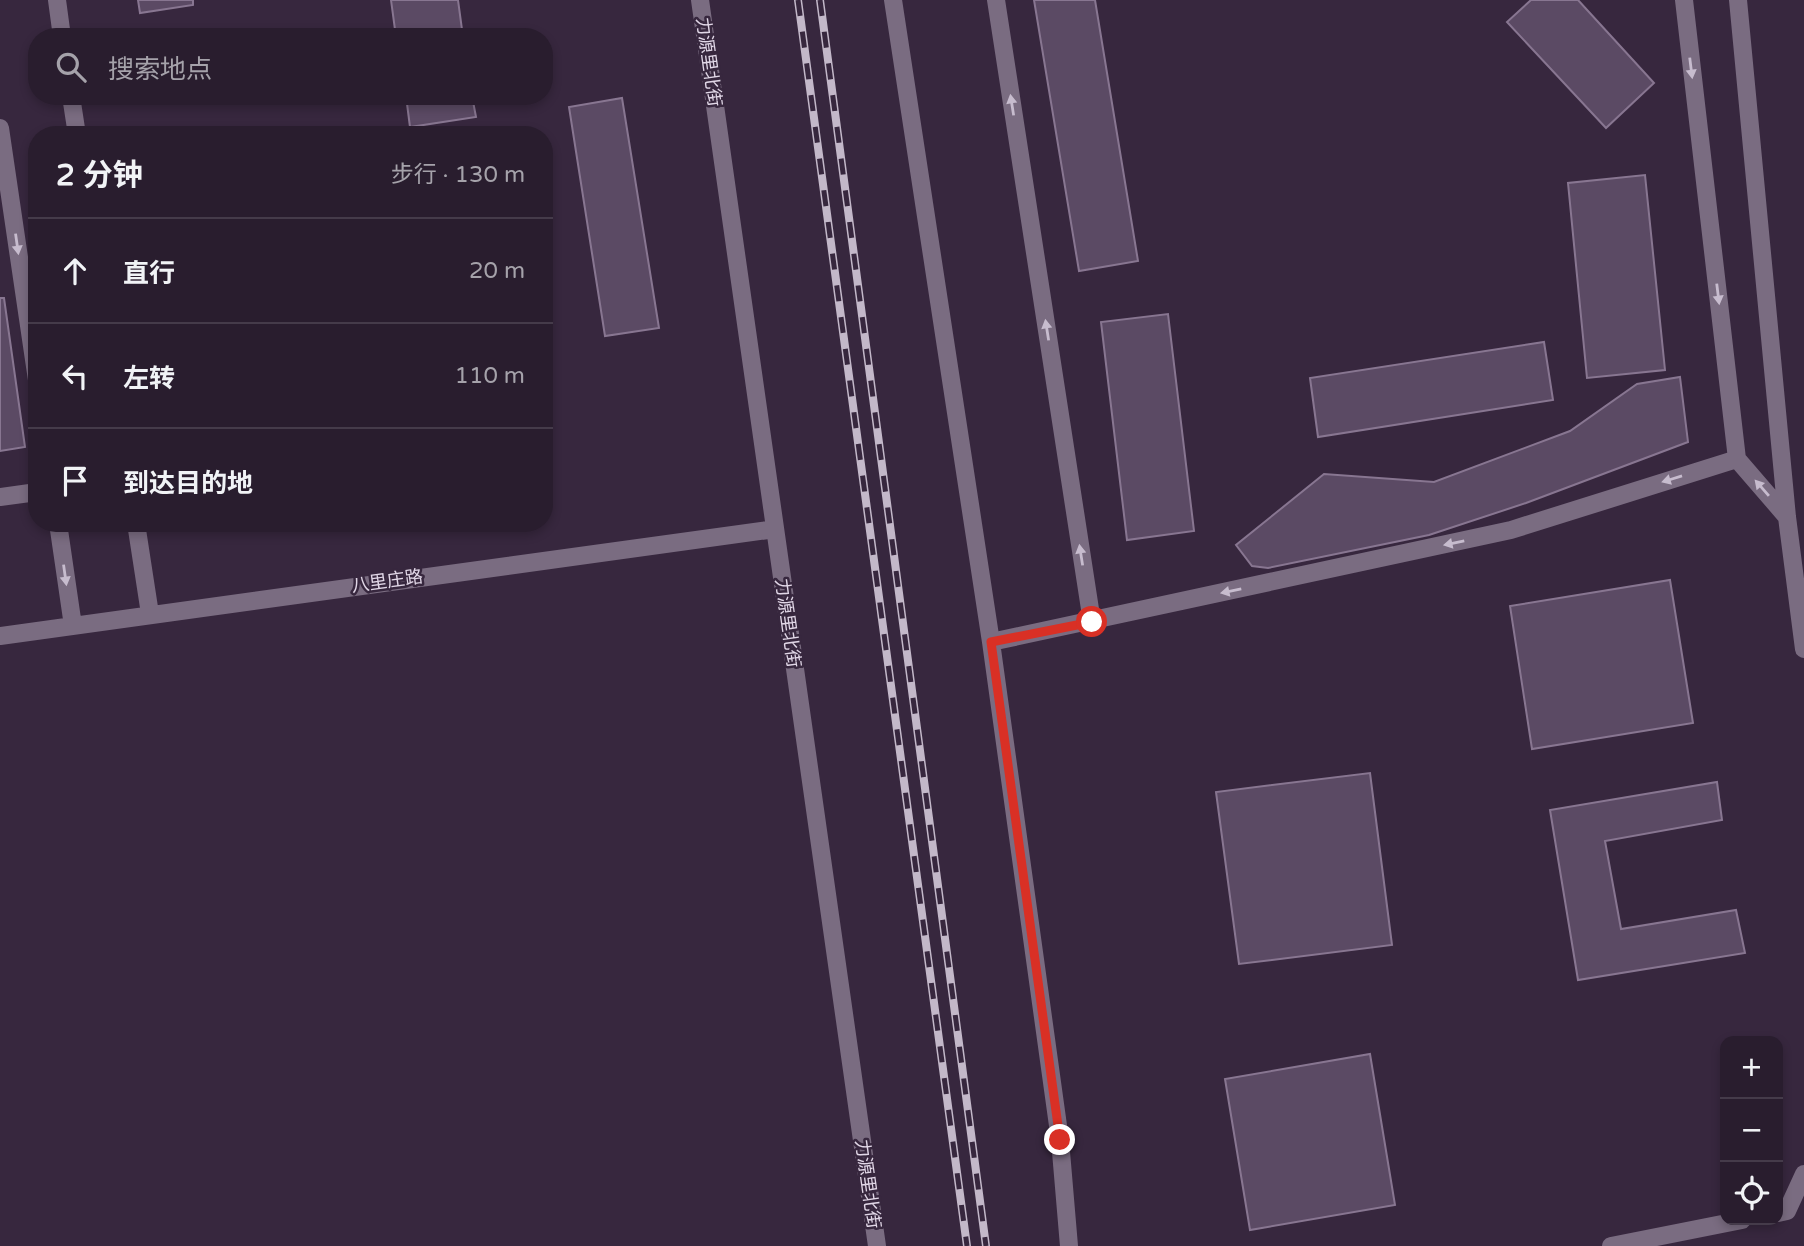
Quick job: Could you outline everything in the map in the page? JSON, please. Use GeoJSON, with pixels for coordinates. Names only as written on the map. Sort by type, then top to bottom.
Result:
{"type":"FeatureCollection","features":[{"type":"Feature","properties":{"kind":"street"},"geometry":{"type":"LineString","coordinates":[[57,0],[61,28]]}},
{"type":"Feature","properties":{"kind":"street","name":"力源里北街"},"geometry":{"type":"LineString","coordinates":[[700,0],[877,1246]]}},
{"type":"Feature","properties":{"kind":"street"},"geometry":{"type":"LineString","coordinates":[[893,0],[991,642],[1060,1140],[1069,1246]]}},
{"type":"Feature","properties":{"kind":"street"},"geometry":{"type":"LineString","coordinates":[[996,0],[1092,622]]}},
{"type":"Feature","properties":{"kind":"street"},"geometry":{"type":"LineString","coordinates":[[1684,0],[1737,459],[1787,517]]}},
{"type":"Feature","properties":{"kind":"street"},"geometry":{"type":"LineString","coordinates":[[1738,0],[1787,517],[1804,649]]}},
{"type":"Feature","properties":{"kind":"street"},"geometry":{"type":"LineString","coordinates":[[72,105],[76,126]]}},
{"type":"Feature","properties":{"kind":"street"},"geometry":{"type":"LineString","coordinates":[[0,128],[28,319]]}},
{"type":"Feature","properties":{"kind":"street"},"geometry":{"type":"LineString","coordinates":[[991,642],[1511,530],[1737,459]]}},
{"type":"Feature","properties":{"kind":"street"},"geometry":{"type":"LineString","coordinates":[[0,497],[28,493]]}},
{"type":"Feature","properties":{"kind":"street","name":"八里庄路"},"geometry":{"type":"LineString","coordinates":[[0,636],[775,529]]}},
{"type":"Feature","properties":{"kind":"street"},"geometry":{"type":"LineString","coordinates":[[59,532],[73,626]]}},
{"type":"Feature","properties":{"kind":"street"},"geometry":{"type":"LineString","coordinates":[[137,532],[150,614]]}},
{"type":"Feature","properties":{"kind":"street"},"geometry":{"type":"LineString","coordinates":[[1783,1212],[1787,1211],[1804,1174]]}},
{"type":"Feature","properties":{"kind":"street"},"geometry":{"type":"LineString","coordinates":[[1611,1246],[1720,1224]]}},
{"type":"Feature","properties":{"kind":"building"},"geometry":{"type":"Polygon","coordinates":[[[138,0],[193,0],[193,5],[140,13],[138,0]]]}},
{"type":"Feature","properties":{"kind":"building"},"geometry":{"type":"Polygon","coordinates":[[[391,0],[458,0],[462,28],[395,28],[391,0]]]}},
{"type":"Feature","properties":{"kind":"building"},"geometry":{"type":"Polygon","coordinates":[[[1034,0],[1095,0],[1138,261],[1079,271],[1034,0]]]}},
{"type":"Feature","properties":{"kind":"building"},"geometry":{"type":"Polygon","coordinates":[[[1531,0],[1578,0],[1654,83],[1606,128],[1507,22],[1531,0]]]}},
{"type":"Feature","properties":{"kind":"building"},"geometry":{"type":"Polygon","coordinates":[[[622,98],[659,328],[605,336],[569,107],[622,98]]]}},
{"type":"Feature","properties":{"kind":"building"},"geometry":{"type":"Polygon","coordinates":[[[407,105],[474,105],[476,117],[410,126],[407,105]]]}},
{"type":"Feature","properties":{"kind":"building"},"geometry":{"type":"Polygon","coordinates":[[[1645,175],[1665,370],[1587,378],[1568,183],[1645,175]]]}},
{"type":"Feature","properties":{"kind":"building"},"geometry":{"type":"Polygon","coordinates":[[[0,298],[4,298],[25,447],[0,451],[0,298]]]}},
{"type":"Feature","properties":{"kind":"building"},"geometry":{"type":"Polygon","coordinates":[[[1168,314],[1194,531],[1127,540],[1101,322],[1168,314]]]}},
{"type":"Feature","properties":{"kind":"building"},"geometry":{"type":"Polygon","coordinates":[[[1544,342],[1553,400],[1318,437],[1310,378],[1544,342]]]}},
{"type":"Feature","properties":{"kind":"building"},"geometry":{"type":"Polygon","coordinates":[[[1680,377],[1688,442],[1526,503],[1429,535],[1268,568],[1252,566],[1236,545],[1324,474],[1434,482],[1570,431],[1637,384],[1680,377]]]}},
{"type":"Feature","properties":{"kind":"building"},"geometry":{"type":"Polygon","coordinates":[[[1670,580],[1693,723],[1532,749],[1510,606],[1670,580]]]}},
{"type":"Feature","properties":{"kind":"building"},"geometry":{"type":"Polygon","coordinates":[[[1370,773],[1392,945],[1239,964],[1216,792],[1370,773]]]}},
{"type":"Feature","properties":{"kind":"building"},"geometry":{"type":"Polygon","coordinates":[[[1717,782],[1722,820],[1605,841],[1621,929],[1736,910],[1745,953],[1578,980],[1550,810],[1717,782]]]}},
{"type":"Feature","properties":{"kind":"building"},"geometry":{"type":"Polygon","coordinates":[[[1370,1054],[1395,1205],[1250,1230],[1225,1079],[1370,1054]]]}},
{"type":"Feature","properties":{"kind":"railway"},"geometry":{"type":"LineString","coordinates":[[798,0],[967,1246]]}},
{"type":"Feature","properties":{"kind":"railway"},"geometry":{"type":"LineString","coordinates":[[820,0],[986,1246]]}},
{"type":"Feature","properties":{"kind":"route"},"geometry":{"type":"LineString","coordinates":[[1060,1140],[991,642],[1092,622]]}}]}
